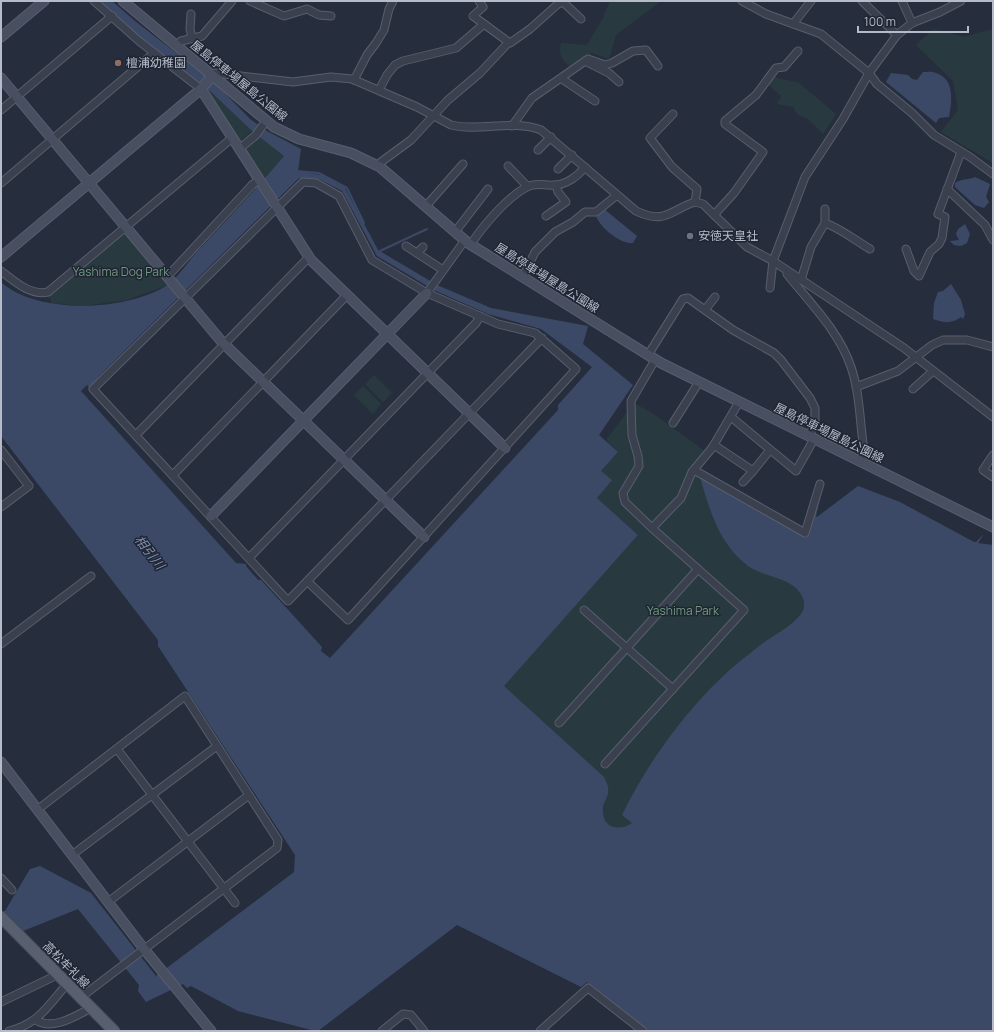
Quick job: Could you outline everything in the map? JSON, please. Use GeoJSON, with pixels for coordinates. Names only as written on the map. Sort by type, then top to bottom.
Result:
{"type":"FeatureCollection","features":[{"type":"Feature","properties":{"kind":"main road","name":"高松牟礼線"},"geometry":{"type":"LineString","coordinates":[[1,917],[114,1031]]}},
{"type":"Feature","properties":{"kind":"street"},"geometry":{"type":"LineString","coordinates":[[1,37],[44,1]]}},
{"type":"Feature","properties":{"kind":"street"},"geometry":{"type":"LineString","coordinates":[[94,1],[154,53],[201,90],[309,257],[505,448]]}},
{"type":"Feature","properties":{"kind":"street","name":"屋島停車場屋島公園線"},"geometry":{"type":"LineString","coordinates":[[123,1],[212,76],[264,124],[299,139],[351,153],[378,166],[468,242],[652,357],[811,438],[992,526]]}},
{"type":"Feature","properties":{"kind":"street"},"geometry":{"type":"LineString","coordinates":[[177,46],[181,41],[202,36],[232,1]]}},
{"type":"Feature","properties":{"kind":"street"},"geometry":{"type":"LineString","coordinates":[[250,1],[284,16],[307,9],[319,15],[331,16]]}},
{"type":"Feature","properties":{"kind":"street"},"geometry":{"type":"LineString","coordinates":[[354,80],[367,55],[384,30],[393,1]]}},
{"type":"Feature","properties":{"kind":"street"},"geometry":{"type":"LineString","coordinates":[[479,1],[483,7],[473,16],[508,43]]}},
{"type":"Feature","properties":{"kind":"street"},"geometry":{"type":"LineString","coordinates":[[378,166],[381,162],[411,140],[458,91],[480,73],[508,43],[530,29],[551,9],[564,1],[581,19]]}},
{"type":"Feature","properties":{"kind":"street"},"geometry":{"type":"LineString","coordinates":[[742,1],[766,14],[821,34],[869,73],[877,84],[912,113],[934,135],[993,174]]}},
{"type":"Feature","properties":{"kind":"street"},"geometry":{"type":"LineString","coordinates":[[793,24],[810,1]]}},
{"type":"Feature","properties":{"kind":"street"},"geometry":{"type":"LineString","coordinates":[[862,1],[896,36]]}},
{"type":"Feature","properties":{"kind":"street"},"geometry":{"type":"LineString","coordinates":[[902,1],[912,23]]}},
{"type":"Feature","properties":{"kind":"street"},"geometry":{"type":"LineString","coordinates":[[770,288],[773,261],[805,177],[843,119],[869,73],[896,36],[912,23],[940,12],[961,1]]}},
{"type":"Feature","properties":{"kind":"street"},"geometry":{"type":"LineString","coordinates":[[191,14],[190,29],[192,38]]}},
{"type":"Feature","properties":{"kind":"street"},"geometry":{"type":"LineString","coordinates":[[1,110],[112,16]]}},
{"type":"Feature","properties":{"kind":"street"},"geometry":{"type":"LineString","coordinates":[[380,90],[387,75],[396,65],[403,61],[456,48],[484,24]]}},
{"type":"Feature","properties":{"kind":"street"},"geometry":{"type":"LineString","coordinates":[[512,126],[532,98],[588,59],[605,65],[612,63],[633,51],[646,50],[658,66]]}},
{"type":"Feature","properties":{"kind":"street"},"geometry":{"type":"LineString","coordinates":[[714,215],[734,194],[762,152],[760,148],[725,124],[725,121],[756,95],[776,68],[784,67],[798,51]]}},
{"type":"Feature","properties":{"kind":"street"},"geometry":{"type":"LineString","coordinates":[[1,183],[154,53]]}},
{"type":"Feature","properties":{"kind":"street"},"geometry":{"type":"LineString","coordinates":[[585,61],[609,73],[619,82]]}},
{"type":"Feature","properties":{"kind":"street"},"geometry":{"type":"LineString","coordinates":[[1,257],[201,90],[215,72],[293,82],[331,77],[354,80],[380,90],[417,107],[433,117],[457,127],[512,126],[536,128],[551,137],[636,211],[655,216],[674,213],[695,202],[703,204],[748,247],[773,261],[915,357],[993,417]]}},
{"type":"Feature","properties":{"kind":"street"},"geometry":{"type":"LineString","coordinates":[[1,78],[224,344],[424,537]]}},
{"type":"Feature","properties":{"kind":"street"},"geometry":{"type":"LineString","coordinates":[[562,78],[596,102]]}},
{"type":"Feature","properties":{"kind":"street"},"geometry":{"type":"LineString","coordinates":[[673,114],[650,138],[672,166],[697,189],[695,202]]}},
{"type":"Feature","properties":{"kind":"street"},"geometry":{"type":"LineString","coordinates":[[239,149],[256,135],[264,124]]}},
{"type":"Feature","properties":{"kind":"street"},"geometry":{"type":"LineString","coordinates":[[538,150],[551,137]]}},
{"type":"Feature","properties":{"kind":"street"},"geometry":{"type":"LineString","coordinates":[[1,271],[22,287],[41,292],[48,292],[232,138]]}},
{"type":"Feature","properties":{"kind":"street"},"geometry":{"type":"LineString","coordinates":[[906,249],[914,271],[919,276],[930,252],[942,238],[945,217],[938,214],[961,152]]}},
{"type":"Feature","properties":{"kind":"street"},"geometry":{"type":"LineString","coordinates":[[558,169],[572,155]]}},
{"type":"Feature","properties":{"kind":"street"},"geometry":{"type":"LineString","coordinates":[[426,206],[463,164]]}},
{"type":"Feature","properties":{"kind":"street"},"geometry":{"type":"LineString","coordinates":[[508,166],[527,186]]}},
{"type":"Feature","properties":{"kind":"street"},"geometry":{"type":"LineString","coordinates":[[211,516],[387,334],[428,290],[443,270],[468,242],[504,205],[527,186],[544,184],[556,185],[569,181],[585,167]]}},
{"type":"Feature","properties":{"kind":"street"},"geometry":{"type":"LineString","coordinates":[[169,278],[252,185],[260,181]]}},
{"type":"Feature","properties":{"kind":"street"},"geometry":{"type":"LineString","coordinates":[[307,581],[348,620],[576,369],[542,338],[535,333],[503,325],[480,316],[372,260],[339,196],[316,183],[303,182],[275,206],[94,389],[288,600],[542,338]]}},
{"type":"Feature","properties":{"kind":"street"},"geometry":{"type":"LineString","coordinates":[[546,216],[566,202],[558,192],[556,185]]}},
{"type":"Feature","properties":{"kind":"street"},"geometry":{"type":"LineString","coordinates":[[455,232],[488,189]]}},
{"type":"Feature","properties":{"kind":"street"},"geometry":{"type":"LineString","coordinates":[[947,189],[985,225],[993,240]]}},
{"type":"Feature","properties":{"kind":"street"},"geometry":{"type":"LineString","coordinates":[[523,277],[535,252],[555,232],[570,224],[585,212],[596,212],[617,195]]}},
{"type":"Feature","properties":{"kind":"street"},"geometry":{"type":"LineString","coordinates":[[801,280],[811,247],[825,223],[825,209]]}},
{"type":"Feature","properties":{"kind":"street"},"geometry":{"type":"LineString","coordinates":[[825,223],[835,226],[849,238],[870,249]]}},
{"type":"Feature","properties":{"kind":"street"},"geometry":{"type":"LineString","coordinates":[[406,246],[443,270]]}},
{"type":"Feature","properties":{"kind":"street"},"geometry":{"type":"LineString","coordinates":[[417,253],[423,247]]}},
{"type":"Feature","properties":{"kind":"street"},"geometry":{"type":"LineString","coordinates":[[136,435],[309,257]]}},
{"type":"Feature","properties":{"kind":"street"},"geometry":{"type":"LineString","coordinates":[[783,269],[837,337],[848,360],[856,387],[864,452],[860,462]]}},
{"type":"Feature","properties":{"kind":"street"},"geometry":{"type":"LineString","coordinates":[[173,475],[347,295]]}},
{"type":"Feature","properties":{"kind":"street"},"geometry":{"type":"LineString","coordinates":[[705,310],[715,297]]}},
{"type":"Feature","properties":{"kind":"street"},"geometry":{"type":"LineString","coordinates":[[605,764],[744,610],[652,528],[625,502],[622,493],[639,466],[638,456],[632,435],[631,401],[652,357],[683,299],[688,298],[733,330],[774,353],[810,398],[815,408],[815,423],[811,438],[796,471],[731,417]]}},
{"type":"Feature","properties":{"kind":"street"},"geometry":{"type":"LineString","coordinates":[[249,558],[476,323],[480,316]]}},
{"type":"Feature","properties":{"kind":"street"},"geometry":{"type":"LineString","coordinates":[[856,387],[898,371],[932,345],[943,340],[967,340],[993,347]]}},
{"type":"Feature","properties":{"kind":"street"},"geometry":{"type":"LineString","coordinates":[[913,389],[933,371]]}},
{"type":"Feature","properties":{"kind":"street"},"geometry":{"type":"LineString","coordinates":[[673,423],[699,382]]}},
{"type":"Feature","properties":{"kind":"street"},"geometry":{"type":"LineString","coordinates":[[652,528],[682,498],[694,470],[714,445],[739,402]]}},
{"type":"Feature","properties":{"kind":"street"},"geometry":{"type":"LineString","coordinates":[[714,445],[753,471]]}},
{"type":"Feature","properties":{"kind":"street"},"geometry":{"type":"LineString","coordinates":[[1,450],[29,486],[1,507]]}},
{"type":"Feature","properties":{"kind":"street"},"geometry":{"type":"LineString","coordinates":[[743,482],[770,450]]}},
{"type":"Feature","properties":{"kind":"street"},"geometry":{"type":"LineString","coordinates":[[992,455],[980,474],[993,477]]}},
{"type":"Feature","properties":{"kind":"street"},"geometry":{"type":"LineString","coordinates":[[694,470],[805,533],[820,484]]}},
{"type":"Feature","properties":{"kind":"street"},"geometry":{"type":"LineString","coordinates":[[559,723],[698,569]]}},
{"type":"Feature","properties":{"kind":"street"},"geometry":{"type":"LineString","coordinates":[[1,644],[91,576]]}},
{"type":"Feature","properties":{"kind":"street"},"geometry":{"type":"LineString","coordinates":[[584,610],[672,689]]}},
{"type":"Feature","properties":{"kind":"street"},"geometry":{"type":"LineString","coordinates":[[38,810],[186,696],[278,840],[277,848],[80,998]]}},
{"type":"Feature","properties":{"kind":"street"},"geometry":{"type":"LineString","coordinates":[[72,855],[217,746]]}},
{"type":"Feature","properties":{"kind":"street"},"geometry":{"type":"LineString","coordinates":[[117,749],[236,903]]}},
{"type":"Feature","properties":{"kind":"street"},"geometry":{"type":"LineString","coordinates":[[1,762],[108,902],[142,951],[161,970],[212,1031]]}},
{"type":"Feature","properties":{"kind":"street"},"geometry":{"type":"LineString","coordinates":[[108,902],[249,795]]}},
{"type":"Feature","properties":{"kind":"street"},"geometry":{"type":"LineString","coordinates":[[1,878],[12,890]]}},
{"type":"Feature","properties":{"kind":"street"},"geometry":{"type":"LineString","coordinates":[[1,1002],[57,975]]}},
{"type":"Feature","properties":{"kind":"street"},"geometry":{"type":"LineString","coordinates":[[9,1031],[28,1025],[36,1020],[67,984]]}},
{"type":"Feature","properties":{"kind":"street"},"geometry":{"type":"LineString","coordinates":[[540,1031],[588,988],[643,1031]]}},
{"type":"Feature","properties":{"kind":"street"},"geometry":{"type":"LineString","coordinates":[[36,1020],[40,1023],[54,1023],[71,1018],[91,1008]]}},
{"type":"Feature","properties":{"kind":"street"},"geometry":{"type":"LineString","coordinates":[[382,1031],[403,1014],[411,1015],[424,1031]]}},
{"type":"Feature","properties":{"kind":"green space"},"geometry":{"type":"Polygon","coordinates":[[[610,1],[661,1],[616,35],[609,59],[592,53],[571,68],[560,54],[561,43],[587,45],[602,20],[610,1]]]}},
{"type":"Feature","properties":{"kind":"green space"},"geometry":{"type":"Polygon","coordinates":[[[934,29],[964,37],[993,29],[993,163],[941,132],[958,110],[953,81],[916,45],[934,29]]]}},
{"type":"Feature","properties":{"kind":"green space"},"geometry":{"type":"Polygon","coordinates":[[[774,77],[799,83],[836,114],[823,134],[807,118],[798,115],[793,107],[777,104],[781,96],[769,85],[774,77]]]}},
{"type":"Feature","properties":{"kind":"green space"},"geometry":{"type":"Polygon","coordinates":[[[212,93],[252,131],[240,141],[209,95],[212,93]]]}},
{"type":"Feature","properties":{"kind":"green space"},"geometry":{"type":"Polygon","coordinates":[[[260,136],[284,156],[264,179],[245,149],[260,136]]]}},
{"type":"Feature","properties":{"kind":"green space","name":"Yashima Dog Park"},"geometry":{"type":"Polygon","coordinates":[[[121,235],[126,235],[168,285],[127,300],[83,306],[51,303],[51,299],[46,296],[121,235]]]}},
{"type":"Feature","properties":{"kind":"green space"},"geometry":{"type":"Polygon","coordinates":[[[374,375],[392,393],[383,402],[365,384],[374,375]]]}},
{"type":"Feature","properties":{"kind":"green space"},"geometry":{"type":"Polygon","coordinates":[[[363,386],[381,404],[373,414],[354,395],[363,386]]]}},
{"type":"Feature","properties":{"kind":"green space","name":"Yashima Park"},"geometry":{"type":"Polygon","coordinates":[[[634,403],[655,415],[706,452],[695,472],[709,484],[796,575],[810,611],[633,824],[619,830],[607,825],[502,686],[638,535],[597,498],[601,471],[618,452],[606,440],[634,403]]]}},
{"type":"Feature","properties":{"kind":"water","name":"相引川"},"geometry":{"type":"Polygon","coordinates":[[[98,1],[112,1],[135,21],[215,83],[250,119],[267,131],[301,149],[298,171],[322,175],[345,188],[378,250],[437,285],[491,308],[588,326],[583,344],[633,385],[599,435],[618,452],[601,471],[612,480],[597,498],[638,535],[504,686],[604,777],[607,784],[608,794],[604,804],[603,813],[606,822],[610,825],[618,828],[628,826],[632,823],[622,815],[633,794],[658,753],[673,732],[705,694],[739,662],[763,643],[784,630],[801,614],[804,608],[802,596],[792,585],[748,566],[730,548],[717,526],[700,477],[805,536],[820,485],[823,486],[817,517],[858,486],[900,502],[974,542],[976,542],[984,534],[978,543],[993,545],[993,1031],[649,1031],[587,982],[581,987],[457,925],[318,1031],[315,1031],[238,1011],[191,986],[187,988],[183,984],[146,1002],[138,991],[139,985],[78,909],[23,931],[16,925],[1,924],[1,911],[5,911],[30,869],[40,866],[91,893],[156,976],[294,872],[295,855],[158,646],[158,640],[1,436],[1,282],[17,293],[36,300],[82,306],[128,301],[149,294],[166,286],[174,280],[196,253],[284,156],[252,131],[212,93],[150,46],[98,1]],[[299,178],[100,375],[90,388],[87,385],[81,391],[236,563],[246,564],[258,580],[261,580],[322,647],[321,651],[330,658],[558,410],[558,405],[592,367],[541,329],[488,314],[434,290],[377,256],[342,191],[319,179],[299,178]]]}},
{"type":"Feature","properties":{"kind":"water"},"geometry":{"type":"Polygon","coordinates":[[[923,72],[933,72],[942,76],[946,80],[951,92],[949,117],[939,118],[936,123],[886,82],[891,73],[908,75],[912,79],[917,80],[923,72]]]}},
{"type":"Feature","properties":{"kind":"water"},"geometry":{"type":"Polygon","coordinates":[[[975,177],[990,184],[986,197],[989,202],[984,208],[975,205],[955,187],[955,183],[958,181],[975,177]]]}},
{"type":"Feature","properties":{"kind":"water"},"geometry":{"type":"Polygon","coordinates":[[[604,209],[637,236],[633,243],[622,241],[605,229],[596,215],[604,209]]]}},
{"type":"Feature","properties":{"kind":"water"},"geometry":{"type":"Polygon","coordinates":[[[965,224],[970,234],[967,243],[961,246],[954,245],[950,241],[959,240],[956,234],[958,229],[965,224]]]}},
{"type":"Feature","properties":{"kind":"water"},"geometry":{"type":"Polygon","coordinates":[[[951,284],[961,300],[965,314],[963,319],[961,317],[954,321],[948,322],[933,319],[934,303],[938,292],[943,291],[951,284]]]}},
{"type":"Feature","properties":{"kind":"waterway"},"geometry":{"type":"LineString","coordinates":[[296,171],[319,173],[347,188],[364,223]]}},
{"type":"Feature","properties":{"kind":"waterway"},"geometry":{"type":"LineString","coordinates":[[380,251],[427,229]]}},
{"type":"Feature","properties":{"kind":"place","name":"檀浦幼稚園"},"geometry":{"type":"Point","coordinates":[118,63]}},
{"type":"Feature","properties":{"kind":"place","name":"安徳天皇社"},"geometry":{"type":"Point","coordinates":[690,236]}}]}
